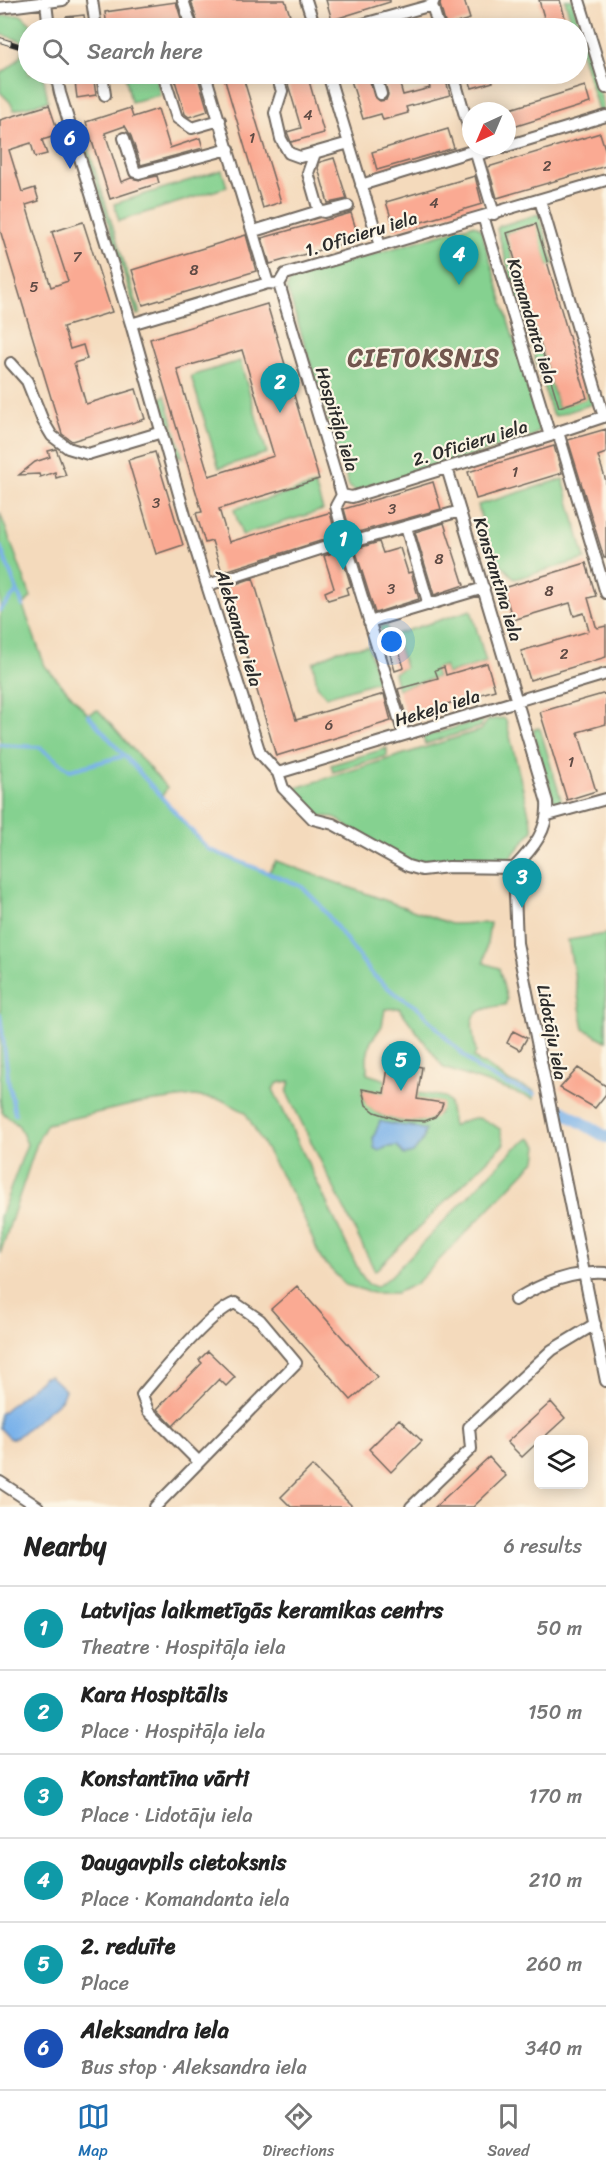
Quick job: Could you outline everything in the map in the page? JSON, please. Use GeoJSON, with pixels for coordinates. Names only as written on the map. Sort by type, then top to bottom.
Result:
{"type":"FeatureCollection","features":[{"type":"Feature","properties":{"kind":"street"},"geometry":{"type":"LineString","coordinates":[[0,8],[63,0]]}},
{"type":"Feature","properties":{"kind":"street"},"geometry":{"type":"LineString","coordinates":[[92,0],[95,18]]}},
{"type":"Feature","properties":{"kind":"street"},"geometry":{"type":"LineString","coordinates":[[183,0],[189,18]]}},
{"type":"Feature","properties":{"kind":"street"},"geometry":{"type":"LineString","coordinates":[[306,0],[312,18]]}},
{"type":"Feature","properties":{"kind":"street"},"geometry":{"type":"LineString","coordinates":[[579,0],[585,18]]}},
{"type":"Feature","properties":{"kind":"street"},"geometry":{"type":"LineString","coordinates":[[49,2],[50,18]]}},
{"type":"Feature","properties":{"kind":"street"},"geometry":{"type":"LineString","coordinates":[[381,18],[433,2],[437,18]]}},
{"type":"Feature","properties":{"kind":"street"},"geometry":{"type":"LineString","coordinates":[[588,29],[606,88]]}},
{"type":"Feature","properties":{"kind":"street","name":"Aleksandra iela"},"geometry":{"type":"LineString","coordinates":[[59,84],[131,324],[186,519],[260,753],[278,773],[283,788],[314,819],[333,824],[408,866],[422,870],[449,867],[514,868]]}},
{"type":"Feature","properties":{"kind":"street"},"geometry":{"type":"LineString","coordinates":[[103,84],[105,95]]}},
{"type":"Feature","properties":{"kind":"street"},"geometry":{"type":"LineString","coordinates":[[166,84],[177,118],[192,128],[220,120]]}},
{"type":"Feature","properties":{"kind":"street","name":"Hospitāļa iela"},"geometry":{"type":"LineString","coordinates":[[209,84],[254,231],[274,284],[342,495],[336,506],[345,543],[404,735]]}},
{"type":"Feature","properties":{"kind":"street"},"geometry":{"type":"LineString","coordinates":[[280,84],[282,91],[275,113],[284,147],[289,153],[300,157],[349,143]]}},
{"type":"Feature","properties":{"kind":"street"},"geometry":{"type":"LineString","coordinates":[[331,84],[380,246]]}},
{"type":"Feature","properties":{"kind":"street"},"geometry":{"type":"LineString","coordinates":[[378,84],[381,94]]}},
{"type":"Feature","properties":{"kind":"street"},"geometry":{"type":"LineString","coordinates":[[456,84],[462,105]]}},
{"type":"Feature","properties":{"kind":"street"},"geometry":{"type":"LineString","coordinates":[[516,143],[606,116]]}},
{"type":"Feature","properties":{"kind":"street"},"geometry":{"type":"LineString","coordinates":[[124,138],[135,172],[139,173],[229,149]]}},
{"type":"Feature","properties":{"kind":"street"},"geometry":{"type":"LineString","coordinates":[[315,153],[308,173],[319,211]]}},
{"type":"Feature","properties":{"kind":"street"},"geometry":{"type":"LineString","coordinates":[[362,185],[462,155]]}},
{"type":"Feature","properties":{"kind":"street"},"geometry":{"type":"LineString","coordinates":[[477,156],[494,214]]}},
{"type":"Feature","properties":{"kind":"street","name":"1. Oficieru iela"},"geometry":{"type":"LineString","coordinates":[[131,324],[274,284],[285,274],[606,180]]}},
{"type":"Feature","properties":{"kind":"street"},"geometry":{"type":"LineString","coordinates":[[540,200],[605,416]]}},
{"type":"Feature","properties":{"kind":"street"},"geometry":{"type":"LineString","coordinates":[[254,231],[319,211],[324,212],[348,206]]}},
{"type":"Feature","properties":{"kind":"street","name":"Komandanta iela"},"geometry":{"type":"LineString","coordinates":[[483,216],[606,593]]}},
{"type":"Feature","properties":{"kind":"street"},"geometry":{"type":"LineString","coordinates":[[11,363],[27,381],[43,421],[52,436],[68,448],[88,454],[162,432]]}},
{"type":"Feature","properties":{"kind":"street","name":"2. Oficieru iela"},"geometry":{"type":"LineString","coordinates":[[342,495],[352,497],[605,416]]}},
{"type":"Feature","properties":{"kind":"street","name":"Konstantīna iela"},"geometry":{"type":"LineString","coordinates":[[447,468],[517,700]]}},
{"type":"Feature","properties":{"kind":"street"},"geometry":{"type":"LineString","coordinates":[[208,585],[460,511]]}},
{"type":"Feature","properties":{"kind":"street"},"geometry":{"type":"LineString","coordinates":[[406,527],[429,605]]}},
{"type":"Feature","properties":{"kind":"street"},"geometry":{"type":"LineString","coordinates":[[369,622],[484,588]]}},
{"type":"Feature","properties":{"kind":"street","name":"Hekeļa iela"},"geometry":{"type":"LineString","coordinates":[[278,773],[606,674]]}},
{"type":"Feature","properties":{"kind":"street"},"geometry":{"type":"LineString","coordinates":[[514,868],[538,841],[548,815],[547,802],[517,700]]}},
{"type":"Feature","properties":{"kind":"street"},"geometry":{"type":"LineString","coordinates":[[548,815],[606,799]]}},
{"type":"Feature","properties":{"kind":"street","name":"Lidotāju iela"},"geometry":{"type":"LineString","coordinates":[[514,868],[518,943],[606,1381]]}},
{"type":"Feature","properties":{"kind":"street"},"geometry":{"type":"LineString","coordinates":[[515,1300],[538,1285],[561,1278],[585,1274],[606,1274]]}},
{"type":"Feature","properties":{"kind":"street"},"geometry":{"type":"LineString","coordinates":[[155,1507],[296,1363],[260,1320],[235,1303],[228,1306],[205,1326],[142,1395],[148,1410],[199,1462]]}},
{"type":"Feature","properties":{"kind":"street"},"geometry":{"type":"LineString","coordinates":[[411,1507],[471,1449],[469,1427],[552,1350],[595,1324]]}},
{"type":"Feature","properties":{"kind":"street"},"geometry":{"type":"LineString","coordinates":[[0,1482],[38,1507]]}},
{"type":"Feature","properties":{"kind":"green space"},"geometry":{"type":"Polygon","coordinates":[[[565,0],[572,0],[577,18],[570,18],[565,0]]]}},
{"type":"Feature","properties":{"kind":"green space"},"geometry":{"type":"Polygon","coordinates":[[[21,15],[24,18],[18,18],[18,40],[0,34],[0,16],[21,15]]]}},
{"type":"Feature","properties":{"kind":"green space"},"geometry":{"type":"Polygon","coordinates":[[[588,54],[603,104],[602,112],[599,113],[588,76],[588,54]]]}},
{"type":"Feature","properties":{"kind":"green space"},"geometry":{"type":"Polygon","coordinates":[[[17,60],[18,84],[45,84],[48,101],[14,110],[0,92],[0,74],[17,60]]]}},
{"type":"Feature","properties":{"kind":"green space"},"geometry":{"type":"Polygon","coordinates":[[[127,84],[158,84],[160,95],[131,102],[127,84]]]}},
{"type":"Feature","properties":{"kind":"green space"},"geometry":{"type":"Polygon","coordinates":[[[87,144],[140,314],[137,315],[84,145],[87,144]]]}},
{"type":"Feature","properties":{"kind":"green space"},"geometry":{"type":"Polygon","coordinates":[[[222,170],[227,187],[119,221],[114,204],[222,170]]]}},
{"type":"Feature","properties":{"kind":"green space"},"geometry":{"type":"Polygon","coordinates":[[[539,214],[554,264],[548,266],[535,224],[505,234],[524,300],[518,301],[515,291],[518,289],[516,280],[512,281],[497,229],[500,226],[539,214]]]}},
{"type":"Feature","properties":{"kind":"green space"},"geometry":{"type":"Polygon","coordinates":[[[472,225],[481,230],[539,424],[539,431],[533,436],[357,492],[349,487],[287,288],[289,283],[293,278],[472,225]]]}},
{"type":"Feature","properties":{"kind":"green space"},"geometry":{"type":"Polygon","coordinates":[[[539,343],[558,407],[587,398],[573,350],[579,348],[595,403],[556,416],[552,414],[531,345],[539,343]]]}},
{"type":"Feature","properties":{"kind":"green space"},"geometry":{"type":"Polygon","coordinates":[[[240,361],[267,453],[219,468],[191,376],[240,361]]]}},
{"type":"Feature","properties":{"kind":"green space"},"geometry":{"type":"Polygon","coordinates":[[[165,395],[183,458],[175,454],[160,399],[165,395]]]}},
{"type":"Feature","properties":{"kind":"green space"},"geometry":{"type":"Polygon","coordinates":[[[563,479],[585,559],[515,579],[490,553],[478,505],[563,479]]]}},
{"type":"Feature","properties":{"kind":"green space"},"geometry":{"type":"Polygon","coordinates":[[[315,485],[323,510],[242,535],[234,509],[315,485]]]}},
{"type":"Feature","properties":{"kind":"green space"},"geometry":{"type":"Polygon","coordinates":[[[0,513],[31,597],[23,606],[45,666],[88,714],[98,710],[167,788],[161,798],[208,849],[269,872],[276,861],[451,924],[490,923],[484,963],[499,968],[507,1000],[505,1005],[483,1010],[474,1018],[472,1024],[476,1052],[474,1057],[508,1081],[534,1091],[534,1099],[444,1068],[399,1008],[385,1009],[382,1026],[370,1043],[367,1057],[367,1074],[386,1080],[384,1093],[362,1089],[364,1100],[371,1108],[393,1120],[419,1122],[439,1113],[442,1103],[417,1099],[418,1093],[445,1097],[449,1103],[453,1126],[472,1118],[482,1119],[500,1129],[504,1144],[375,1271],[287,1093],[290,1081],[278,1083],[273,1089],[360,1273],[368,1284],[376,1287],[389,1278],[515,1148],[530,1138],[538,1146],[536,1160],[416,1284],[396,1293],[373,1293],[346,1285],[321,1259],[299,1207],[245,1112],[222,1100],[194,1096],[140,1103],[47,1124],[38,1140],[0,1254],[0,1217],[27,1144],[19,1126],[2,1112],[0,1098],[0,513]],[[380,1122],[373,1139],[387,1147],[397,1146],[414,1126],[396,1126],[380,1122]]]}},
{"type":"Feature","properties":{"kind":"green space"},"geometry":{"type":"Polygon","coordinates":[[[471,610],[486,662],[447,674],[444,666],[434,669],[437,677],[398,689],[394,673],[405,667],[397,642],[386,643],[380,627],[386,625],[390,636],[471,610]]]}},
{"type":"Feature","properties":{"kind":"green space"},"geometry":{"type":"Polygon","coordinates":[[[368,646],[378,681],[326,697],[317,685],[313,663],[338,650],[368,646]]]}},
{"type":"Feature","properties":{"kind":"green space"},"geometry":{"type":"Polygon","coordinates":[[[503,718],[506,720],[533,830],[511,857],[502,861],[449,864],[413,862],[384,852],[334,817],[317,816],[289,790],[481,730],[488,720],[503,718]]]}},
{"type":"Feature","properties":{"kind":"green space"},"geometry":{"type":"Polygon","coordinates":[[[484,719],[480,727],[425,744],[423,737],[484,719]]]}},
{"type":"Feature","properties":{"kind":"green space"},"geometry":{"type":"Polygon","coordinates":[[[538,728],[563,806],[558,806],[554,801],[533,730],[538,728]]]}},
{"type":"Feature","properties":{"kind":"green space"},"geometry":{"type":"Polygon","coordinates":[[[387,748],[387,756],[333,772],[331,765],[387,748]]]}},
{"type":"Feature","properties":{"kind":"green space"},"geometry":{"type":"Polygon","coordinates":[[[606,934],[606,1041],[584,1029],[568,940],[606,934]]]}},
{"type":"Feature","properties":{"kind":"water"},"geometry":{"type":"Polygon","coordinates":[[[380,1121],[425,1130],[423,1140],[413,1153],[404,1155],[397,1146],[379,1151],[374,1148],[373,1139],[380,1121]]]}},
{"type":"Feature","properties":{"kind":"water"},"geometry":{"type":"Polygon","coordinates":[[[50,1376],[65,1390],[61,1400],[17,1437],[10,1439],[0,1428],[0,1414],[44,1377],[50,1376]]]}},
{"type":"Feature","properties":{"kind":"building"},"geometry":{"type":"Polygon","coordinates":[[[191,0],[285,0],[291,18],[272,18],[196,18],[191,0]]]}},
{"type":"Feature","properties":{"kind":"building"},"geometry":{"type":"Polygon","coordinates":[[[326,0],[390,0],[390,2],[338,18],[331,18],[326,0]]]}},
{"type":"Feature","properties":{"kind":"building"},"geometry":{"type":"Polygon","coordinates":[[[441,0],[464,0],[470,18],[444,18],[441,0]]]}},
{"type":"Feature","properties":{"kind":"building"},"geometry":{"type":"Polygon","coordinates":[[[539,0],[560,0],[565,18],[544,18],[539,0]]]}},
{"type":"Feature","properties":{"kind":"building"},"geometry":{"type":"Polygon","coordinates":[[[176,2],[181,18],[106,18],[105,12],[176,2]]]}},
{"type":"Feature","properties":{"kind":"building"},"geometry":{"type":"Polygon","coordinates":[[[84,15],[84,18],[66,18],[84,15]]]}},
{"type":"Feature","properties":{"kind":"building"},"geometry":{"type":"Polygon","coordinates":[[[75,84],[94,84],[96,95],[77,98],[75,84]]]}},
{"type":"Feature","properties":{"kind":"building"},"geometry":{"type":"Polygon","coordinates":[[[176,84],[200,84],[208,111],[189,117],[185,114],[176,84]]]}},
{"type":"Feature","properties":{"kind":"building"},"geometry":{"type":"Polygon","coordinates":[[[226,84],[245,84],[281,202],[263,208],[226,84]]]}},
{"type":"Feature","properties":{"kind":"building"},"geometry":{"type":"Polygon","coordinates":[[[288,84],[310,84],[324,133],[291,142],[287,132],[301,128],[288,84]]]}},
{"type":"Feature","properties":{"kind":"building"},"geometry":{"type":"Polygon","coordinates":[[[352,84],[371,84],[374,96],[380,101],[386,100],[388,95],[385,84],[400,84],[403,95],[430,88],[429,84],[447,84],[450,95],[406,107],[408,113],[383,120],[381,114],[363,119],[352,84]]]}},
{"type":"Feature","properties":{"kind":"building"},"geometry":{"type":"Polygon","coordinates":[[[471,84],[486,84],[472,88],[471,84]]]}},
{"type":"Feature","properties":{"kind":"building"},"geometry":{"type":"Polygon","coordinates":[[[585,86],[590,103],[516,126],[516,107],[585,86]]]}},
{"type":"Feature","properties":{"kind":"building"},"geometry":{"type":"Polygon","coordinates":[[[49,105],[59,135],[42,140],[47,154],[35,157],[31,143],[9,150],[22,192],[35,188],[39,201],[26,205],[51,287],[68,281],[52,232],[83,222],[112,312],[63,327],[70,349],[83,345],[87,359],[74,363],[86,404],[136,389],[145,419],[72,441],[62,434],[0,230],[0,120],[49,105]]]}},
{"type":"Feature","properties":{"kind":"building"},"geometry":{"type":"Polygon","coordinates":[[[130,108],[133,117],[158,109],[170,148],[200,138],[203,148],[141,165],[125,126],[105,133],[121,182],[131,178],[140,180],[157,176],[159,183],[110,199],[86,122],[130,108]]]}},
{"type":"Feature","properties":{"kind":"building"},"geometry":{"type":"Polygon","coordinates":[[[448,129],[454,148],[377,170],[372,152],[448,129]]]}},
{"type":"Feature","properties":{"kind":"building"},"geometry":{"type":"Polygon","coordinates":[[[600,133],[606,152],[606,166],[497,198],[488,167],[600,133]]]}},
{"type":"Feature","properties":{"kind":"building"},"geometry":{"type":"Polygon","coordinates":[[[334,158],[347,199],[328,203],[318,168],[320,162],[334,158]]]}},
{"type":"Feature","properties":{"kind":"building"},"geometry":{"type":"Polygon","coordinates":[[[475,176],[482,204],[395,230],[386,202],[475,176]]]}},
{"type":"Feature","properties":{"kind":"building"},"geometry":{"type":"Polygon","coordinates":[[[351,213],[359,239],[270,264],[262,238],[351,213]]]}},
{"type":"Feature","properties":{"kind":"building"},"geometry":{"type":"Polygon","coordinates":[[[536,224],[587,398],[559,407],[507,233],[536,224]]]}},
{"type":"Feature","properties":{"kind":"building"},"geometry":{"type":"Polygon","coordinates":[[[246,235],[256,271],[143,305],[132,270],[246,235]]]}},
{"type":"Feature","properties":{"kind":"building"},"geometry":{"type":"Polygon","coordinates":[[[267,304],[319,479],[219,509],[229,542],[328,513],[330,513],[336,536],[222,572],[212,541],[205,543],[196,513],[202,512],[150,339],[267,304]],[[242,350],[177,369],[209,476],[274,456],[242,350]]]}},
{"type":"Feature","properties":{"kind":"building"},"geometry":{"type":"Polygon","coordinates":[[[606,429],[606,453],[598,456],[606,481],[606,558],[604,558],[568,440],[606,429]]]}},
{"type":"Feature","properties":{"kind":"building"},"geometry":{"type":"Polygon","coordinates":[[[554,446],[562,473],[476,499],[468,472],[554,446]]]}},
{"type":"Feature","properties":{"kind":"building"},"geometry":{"type":"Polygon","coordinates":[[[56,449],[66,475],[56,478],[55,472],[40,477],[39,474],[19,475],[35,462],[50,457],[48,451],[56,449]]]}},
{"type":"Feature","properties":{"kind":"building"},"geometry":{"type":"Polygon","coordinates":[[[155,452],[183,545],[156,554],[128,460],[155,452]]]}},
{"type":"Feature","properties":{"kind":"building"},"geometry":{"type":"Polygon","coordinates":[[[433,482],[441,509],[351,534],[344,509],[433,482]]]}},
{"type":"Feature","properties":{"kind":"building"},"geometry":{"type":"Polygon","coordinates":[[[444,523],[464,585],[434,595],[415,532],[444,523]]]}},
{"type":"Feature","properties":{"kind":"building"},"geometry":{"type":"Polygon","coordinates":[[[379,542],[383,553],[400,548],[408,573],[411,572],[419,599],[375,613],[355,549],[379,542]]]}},
{"type":"Feature","properties":{"kind":"building"},"geometry":{"type":"Polygon","coordinates":[[[340,550],[351,586],[346,588],[348,594],[328,600],[325,592],[334,588],[324,556],[340,550]]]}},
{"type":"Feature","properties":{"kind":"building"},"geometry":{"type":"Polygon","coordinates":[[[586,563],[596,596],[588,598],[596,626],[598,628],[606,626],[606,657],[530,680],[521,651],[589,631],[584,613],[574,616],[570,603],[513,620],[503,588],[586,563]]]}},
{"type":"Feature","properties":{"kind":"building"},"geometry":{"type":"Polygon","coordinates":[[[253,578],[296,720],[384,694],[391,721],[276,756],[227,587],[253,578]]]}},
{"type":"Feature","properties":{"kind":"building"},"geometry":{"type":"Polygon","coordinates":[[[396,641],[404,668],[395,671],[387,644],[396,641]]]}},
{"type":"Feature","properties":{"kind":"building"},"geometry":{"type":"Polygon","coordinates":[[[487,663],[495,690],[406,716],[398,689],[438,678],[435,670],[444,667],[446,675],[487,663]]]}},
{"type":"Feature","properties":{"kind":"building"},"geometry":{"type":"Polygon","coordinates":[[[606,693],[606,724],[578,732],[596,791],[567,800],[540,712],[606,693]]]}},
{"type":"Feature","properties":{"kind":"building"},"geometry":{"type":"Polygon","coordinates":[[[513,1031],[527,1038],[520,1050],[507,1043],[513,1031]]]}},
{"type":"Feature","properties":{"kind":"building"},"geometry":{"type":"Polygon","coordinates":[[[389,1061],[422,1067],[417,1099],[443,1103],[435,1117],[425,1121],[399,1120],[375,1112],[366,1105],[362,1089],[384,1093],[389,1061]]]}},
{"type":"Feature","properties":{"kind":"building"},"geometry":{"type":"Polygon","coordinates":[[[578,1068],[606,1086],[606,1094],[595,1108],[560,1088],[578,1068]]]}},
{"type":"Feature","properties":{"kind":"building"},"geometry":{"type":"Polygon","coordinates":[[[297,1286],[377,1377],[351,1400],[271,1309],[297,1286]]]}},
{"type":"Feature","properties":{"kind":"building"},"geometry":{"type":"Polygon","coordinates":[[[208,1351],[235,1377],[226,1386],[219,1379],[173,1426],[157,1409],[202,1363],[199,1360],[208,1351]]]}},
{"type":"Feature","properties":{"kind":"building"},"geometry":{"type":"Polygon","coordinates":[[[551,1402],[565,1418],[546,1435],[534,1435],[534,1446],[522,1457],[507,1442],[551,1402]]]}},
{"type":"Feature","properties":{"kind":"building"},"geometry":{"type":"Polygon","coordinates":[[[399,1419],[422,1441],[391,1472],[369,1449],[399,1419]]]}},
{"type":"Feature","properties":{"kind":"building"},"geometry":{"type":"Polygon","coordinates":[[[489,1457],[506,1476],[473,1507],[435,1507],[489,1457]]]}},
{"type":"Feature","properties":{"kind":"building"},"geometry":{"type":"Polygon","coordinates":[[[312,1466],[353,1507],[291,1507],[281,1497],[312,1466]]]}},
{"type":"Feature","properties":{"kind":"waterway"},"geometry":{"type":"LineString","coordinates":[[0,546],[23,606]]}},
{"type":"Feature","properties":{"kind":"waterway"},"geometry":{"type":"LineString","coordinates":[[0,610],[17,592]]}},
{"type":"Feature","properties":{"kind":"waterway"},"geometry":{"type":"LineString","coordinates":[[88,715],[208,849],[301,886],[320,905],[372,974],[393,992],[420,1009],[478,1069],[506,1084],[534,1094]]}},
{"type":"Feature","properties":{"kind":"waterway"},"geometry":{"type":"LineString","coordinates":[[0,745],[39,747],[70,770],[124,756]]}},
{"type":"Feature","properties":{"kind":"waterway"},"geometry":{"type":"LineString","coordinates":[[0,1014],[15,1114]]}},
{"type":"Feature","properties":{"kind":"waterway"},"geometry":{"type":"LineString","coordinates":[[562,1111],[606,1137]]}},
{"type":"Feature","properties":{"kind":"railway"},"geometry":{"type":"LineString","coordinates":[[0,40],[18,46]]}},
{"type":"Feature","properties":{"kind":"place","name":"Aleksandra iela"},"geometry":{"type":"Point","coordinates":[70,169]}},
{"type":"Feature","properties":{"kind":"place","name":"Daugavpils cietoksnis"},"geometry":{"type":"Point","coordinates":[459,285]}},
{"type":"Feature","properties":{"kind":"place","name":"Kara Hospitālis"},"geometry":{"type":"Point","coordinates":[280,413]}},
{"type":"Feature","properties":{"kind":"place","name":"Latvijas laikmetīgās keramikas centrs"},"geometry":{"type":"Point","coordinates":[343,570]}},
{"type":"Feature","properties":{"kind":"place","name":"Konstantīna vārti"},"geometry":{"type":"Point","coordinates":[522,908]}},
{"type":"Feature","properties":{"kind":"place","name":"2. reduīte"},"geometry":{"type":"Point","coordinates":[401,1091]}},
{"type":"Feature","properties":{"kind":"district","name":"CIETOKSNIS"},"geometry":{"type":"Point","coordinates":[424,358]}}]}
